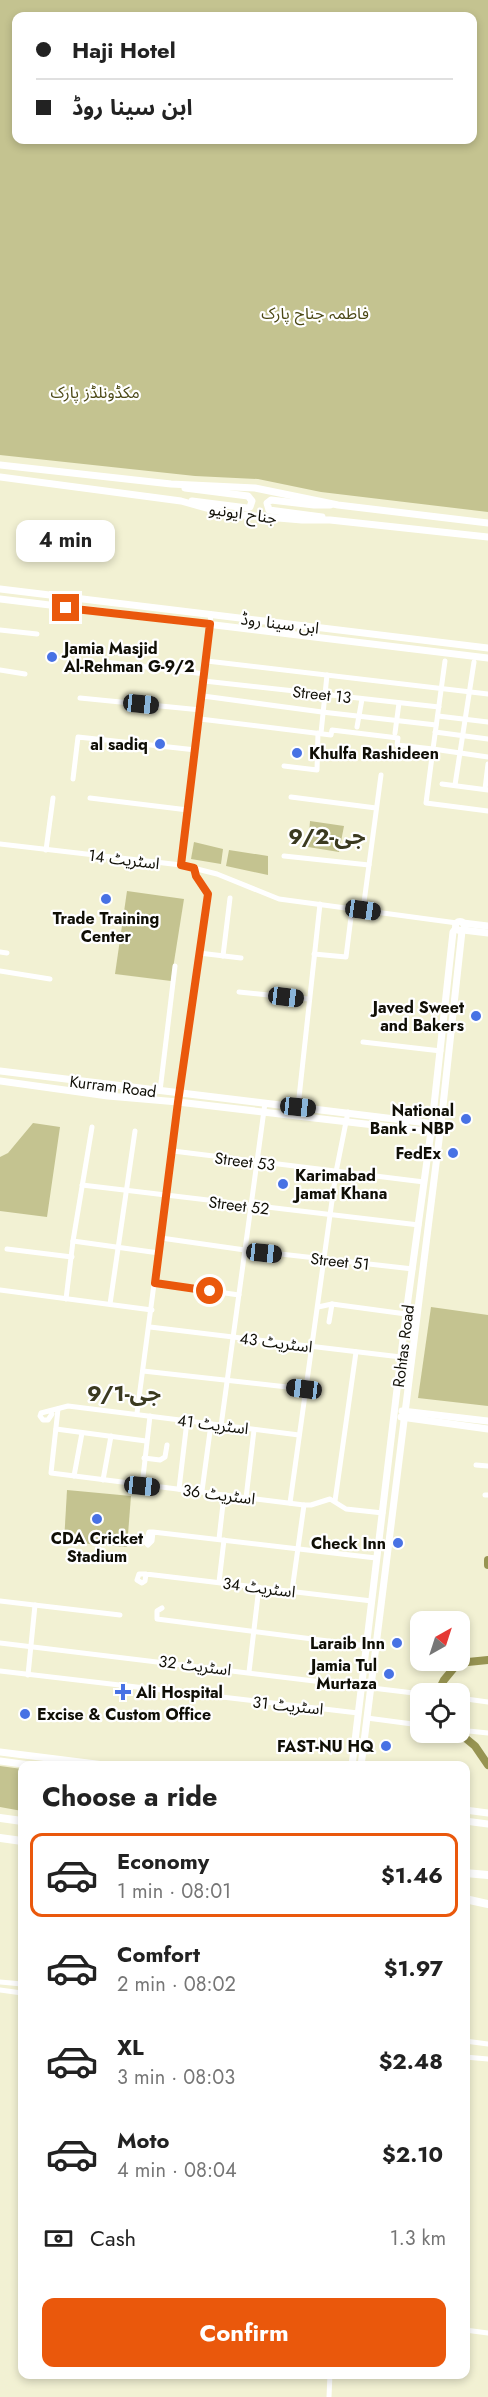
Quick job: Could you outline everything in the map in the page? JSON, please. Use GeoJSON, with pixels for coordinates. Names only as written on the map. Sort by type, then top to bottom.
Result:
{"type":"FeatureCollection","features":[{"type":"Feature","properties":{"kind":"highway"},"geometry":{"type":"LineString","coordinates":[[0,1818],[18,1820]]}},
{"type":"Feature","properties":{"kind":"highway"},"geometry":{"type":"LineString","coordinates":[[0,1838],[18,1840]]}},
{"type":"Feature","properties":{"kind":"highway"},"geometry":{"type":"LineString","coordinates":[[470,1873],[488,1875]]}},
{"type":"Feature","properties":{"kind":"highway"},"geometry":{"type":"LineString","coordinates":[[470,1900],[488,1904]]}},
{"type":"Feature","properties":{"kind":"main road","name":"جناح ایونیو"},"geometry":{"type":"LineString","coordinates":[[2,465],[171,484],[255,488],[338,505],[488,523]]}},
{"type":"Feature","properties":{"kind":"main road","name":"جناح ایونیو"},"geometry":{"type":"LineString","coordinates":[[0,477],[181,501],[228,514],[330,520],[488,537]]}},
{"type":"Feature","properties":{"kind":"main road"},"geometry":{"type":"LineString","coordinates":[[171,484],[180,488],[248,496],[252,501],[250,507],[247,508],[181,501]]}},
{"type":"Feature","properties":{"kind":"main road"},"geometry":{"type":"LineString","coordinates":[[330,520],[307,514],[269,510],[267,503],[271,500],[338,505]]}},
{"type":"Feature","properties":{"kind":"main road","name":"ابن سینا روڈ"},"geometry":{"type":"LineString","coordinates":[[0,589],[488,648]]}},
{"type":"Feature","properties":{"kind":"main road","name":"ابن سینا روڈ"},"geometry":{"type":"LineString","coordinates":[[0,599],[488,658]]}},
{"type":"Feature","properties":{"kind":"main road"},"geometry":{"type":"LineString","coordinates":[[460,927],[488,926]]}},
{"type":"Feature","properties":{"kind":"main road"},"geometry":{"type":"LineString","coordinates":[[460,927],[488,933]]}},
{"type":"Feature","properties":{"kind":"main road","name":"Rohtas Road"},"geometry":{"type":"LineString","coordinates":[[361,1761],[399,1414],[401,1357],[406,1314],[441,1051],[453,932],[460,927]]}},
{"type":"Feature","properties":{"kind":"main road","name":"Rohtas Road"},"geometry":{"type":"LineString","coordinates":[[353,1761],[376,1558],[440,1133],[460,927]]}},
{"type":"Feature","properties":{"kind":"main road","name":"Kurram Road"},"geometry":{"type":"LineString","coordinates":[[0,1071],[348,1112],[431,1128],[440,1133]]}},
{"type":"Feature","properties":{"kind":"main road","name":"Kurram Road"},"geometry":{"type":"LineString","coordinates":[[0,1082],[345,1123],[431,1128],[441,1124]]}},
{"type":"Feature","properties":{"kind":"main road"},"geometry":{"type":"LineString","coordinates":[[414,1255],[423,1256]]}},
{"type":"Feature","properties":{"kind":"main road"},"geometry":{"type":"LineString","coordinates":[[399,1414],[488,1421]]}},
{"type":"Feature","properties":{"kind":"main road"},"geometry":{"type":"LineString","coordinates":[[399,1414],[488,1429]]}},
{"type":"Feature","properties":{"kind":"main road"},"geometry":{"type":"LineString","coordinates":[[355,1742],[363,1744]]}},
{"type":"Feature","properties":{"kind":"main road"},"geometry":{"type":"LineString","coordinates":[[0,1752],[56,1761]]}},
{"type":"Feature","properties":{"kind":"main road"},"geometry":{"type":"LineString","coordinates":[[0,1761],[18,1763]]}},
{"type":"Feature","properties":{"kind":"main road"},"geometry":{"type":"LineString","coordinates":[[470,1811],[488,1814],[487,1824],[470,1822]]}},
{"type":"Feature","properties":{"kind":"street"},"geometry":{"type":"LineString","coordinates":[[181,865],[211,614]]}},
{"type":"Feature","properties":{"kind":"street"},"geometry":{"type":"LineString","coordinates":[[0,630],[37,634]]}},
{"type":"Feature","properties":{"kind":"street"},"geometry":{"type":"LineString","coordinates":[[207,661],[488,694]]}},
{"type":"Feature","properties":{"kind":"street"},"geometry":{"type":"LineString","coordinates":[[445,661],[426,803],[488,812]]}},
{"type":"Feature","properties":{"kind":"street","name":"Street 13"},"geometry":{"type":"LineString","coordinates":[[105,662],[362,699],[439,707]]}},
{"type":"Feature","properties":{"kind":"street"},"geometry":{"type":"LineString","coordinates":[[455,785],[474,662]]}},
{"type":"Feature","properties":{"kind":"street"},"geometry":{"type":"LineString","coordinates":[[0,670],[25,674]]}},
{"type":"Feature","properties":{"kind":"street"},"geometry":{"type":"LineString","coordinates":[[284,766],[317,770],[319,733],[327,675]]}},
{"type":"Feature","properties":{"kind":"street"},"geometry":{"type":"LineString","coordinates":[[203,696],[359,717],[436,724]]}},
{"type":"Feature","properties":{"kind":"street"},"geometry":{"type":"LineString","coordinates":[[80,698],[201,710]]}},
{"type":"Feature","properties":{"kind":"street"},"geometry":{"type":"LineString","coordinates":[[357,728],[362,699]]}},
{"type":"Feature","properties":{"kind":"street"},"geometry":{"type":"LineString","coordinates":[[395,733],[399,703]]}},
{"type":"Feature","properties":{"kind":"street"},"geometry":{"type":"LineString","coordinates":[[438,716],[488,722]]}},
{"type":"Feature","properties":{"kind":"street"},"geometry":{"type":"LineString","coordinates":[[200,719],[332,735],[332,730],[398,738],[397,745],[488,757]]}},
{"type":"Feature","properties":{"kind":"street"},"geometry":{"type":"LineString","coordinates":[[435,732],[488,739]]}},
{"type":"Feature","properties":{"kind":"street"},"geometry":{"type":"LineString","coordinates":[[73,779],[78,737],[196,750]]}},
{"type":"Feature","properties":{"kind":"street"},"geometry":{"type":"LineString","coordinates":[[442,784],[486,790],[488,764]]}},
{"type":"Feature","properties":{"kind":"street"},"geometry":{"type":"LineString","coordinates":[[363,910],[381,775]]}},
{"type":"Feature","properties":{"kind":"street"},"geometry":{"type":"LineString","coordinates":[[291,797],[376,808]]}},
{"type":"Feature","properties":{"kind":"street"},"geometry":{"type":"LineString","coordinates":[[46,850],[53,798]]}},
{"type":"Feature","properties":{"kind":"street"},"geometry":{"type":"LineString","coordinates":[[90,798],[188,810]]}},
{"type":"Feature","properties":{"kind":"street","name":"اسٹریٹ 14"},"geometry":{"type":"LineString","coordinates":[[0,844],[181,865],[217,874],[279,899],[363,910],[460,927]]}},
{"type":"Feature","properties":{"kind":"street"},"geometry":{"type":"LineString","coordinates":[[284,856],[369,865]]}},
{"type":"Feature","properties":{"kind":"street"},"geometry":{"type":"LineString","coordinates":[[137,1413],[208,894],[196,876],[194,868]]}},
{"type":"Feature","properties":{"kind":"street"},"geometry":{"type":"LineString","coordinates":[[223,956],[230,898]]}},
{"type":"Feature","properties":{"kind":"street"},"geometry":{"type":"LineString","coordinates":[[298,1107],[320,904]]}},
{"type":"Feature","properties":{"kind":"street"},"geometry":{"type":"LineString","coordinates":[[314,954],[346,957],[351,909]]}},
{"type":"Feature","properties":{"kind":"street"},"geometry":{"type":"LineString","coordinates":[[0,952],[7,953]]}},
{"type":"Feature","properties":{"kind":"street"},"geometry":{"type":"LineString","coordinates":[[199,953],[241,958]]}},
{"type":"Feature","properties":{"kind":"street"},"geometry":{"type":"LineString","coordinates":[[160,1091],[175,966]]}},
{"type":"Feature","properties":{"kind":"street"},"geometry":{"type":"LineString","coordinates":[[0,971],[50,979]]}},
{"type":"Feature","properties":{"kind":"street"},"geometry":{"type":"LineString","coordinates":[[240,992],[308,999]]}},
{"type":"Feature","properties":{"kind":"street"},"geometry":{"type":"LineString","coordinates":[[363,1042],[441,1051]]}},
{"type":"Feature","properties":{"kind":"street"},"geometry":{"type":"LineString","coordinates":[[221,1426],[252,1207],[255,1162],[265,1103]]}},
{"type":"Feature","properties":{"kind":"street"},"geometry":{"type":"LineString","coordinates":[[290,1503],[304,1389],[318,1307],[336,1172],[348,1112]]}},
{"type":"Feature","properties":{"kind":"street"},"geometry":{"type":"LineString","coordinates":[[66,1299],[92,1127]]}},
{"type":"Feature","properties":{"kind":"street"},"geometry":{"type":"LineString","coordinates":[[110,1304],[135,1131]]}},
{"type":"Feature","properties":{"kind":"street","name":"Street 53"},"geometry":{"type":"LineString","coordinates":[[172,1151],[424,1182]]}},
{"type":"Feature","properties":{"kind":"street","name":"Street 52"},"geometry":{"type":"LineString","coordinates":[[82,1185],[167,1197],[419,1225]]}},
{"type":"Feature","properties":{"kind":"street","name":"Street 51"},"geometry":{"type":"LineString","coordinates":[[161,1238],[245,1251],[412,1269]]}},
{"type":"Feature","properties":{"kind":"street"},"geometry":{"type":"LineString","coordinates":[[73,1241],[159,1253]]}},
{"type":"Feature","properties":{"kind":"street"},"geometry":{"type":"LineString","coordinates":[[7,1250],[72,1257]]}},
{"type":"Feature","properties":{"kind":"street"},"geometry":{"type":"LineString","coordinates":[[155,1283],[239,1295]]}},
{"type":"Feature","properties":{"kind":"street"},"geometry":{"type":"LineString","coordinates":[[0,1290],[152,1310]]}},
{"type":"Feature","properties":{"kind":"street"},"geometry":{"type":"LineString","coordinates":[[318,1307],[332,1304],[406,1314]]}},
{"type":"Feature","properties":{"kind":"street"},"geometry":{"type":"LineString","coordinates":[[328,1322],[332,1304]]}},
{"type":"Feature","properties":{"kind":"street","name":"اسٹریٹ 43"},"geometry":{"type":"LineString","coordinates":[[150,1327],[401,1357]]}},
{"type":"Feature","properties":{"kind":"street"},"geometry":{"type":"LineString","coordinates":[[335,1502],[356,1352]]}},
{"type":"Feature","properties":{"kind":"street"},"geometry":{"type":"LineString","coordinates":[[143,1371],[304,1389]]}},
{"type":"Feature","properties":{"kind":"street","name":"اسٹریٹ 41"},"geometry":{"type":"LineString","coordinates":[[58,1410],[68,1406],[137,1413],[299,1435]]}},
{"type":"Feature","properties":{"kind":"street"},"geometry":{"type":"LineString","coordinates":[[52,1414],[48,1420],[43,1420],[40,1416],[43,1413],[58,1410],[56,1429],[146,1441]]}},
{"type":"Feature","properties":{"kind":"street"},"geometry":{"type":"LineString","coordinates":[[142,1486],[150,1416]]}},
{"type":"Feature","properties":{"kind":"street"},"geometry":{"type":"LineString","coordinates":[[179,1489],[187,1421]]}},
{"type":"Feature","properties":{"kind":"street"},"geometry":{"type":"LineString","coordinates":[[201,1491],[211,1424]]}},
{"type":"Feature","properties":{"kind":"street","name":"اسٹریٹ 36"},"geometry":{"type":"LineString","coordinates":[[56,1429],[51,1473],[304,1505],[311,1505],[325,1499],[346,1509],[383,1513]]}},
{"type":"Feature","properties":{"kind":"street"},"geometry":{"type":"LineString","coordinates":[[246,1498],[254,1430]]}},
{"type":"Feature","properties":{"kind":"street"},"geometry":{"type":"LineString","coordinates":[[74,1476],[82,1433]]}},
{"type":"Feature","properties":{"kind":"street"},"geometry":{"type":"LineString","coordinates":[[103,1480],[111,1436]]}},
{"type":"Feature","properties":{"kind":"street"},"geometry":{"type":"LineString","coordinates":[[144,1458],[160,1460],[165,1457],[167,1445]]}},
{"type":"Feature","properties":{"kind":"street"},"geometry":{"type":"LineString","coordinates":[[476,1465],[488,1466]]}},
{"type":"Feature","properties":{"kind":"street"},"geometry":{"type":"LineString","coordinates":[[219,1582],[224,1495]]}},
{"type":"Feature","properties":{"kind":"street"},"geometry":{"type":"LineString","coordinates":[[292,1591],[304,1505]]}},
{"type":"Feature","properties":{"kind":"street"},"geometry":{"type":"LineString","coordinates":[[153,1532],[376,1558]]}},
{"type":"Feature","properties":{"kind":"street","name":"اسٹریٹ 34"},"geometry":{"type":"LineString","coordinates":[[146,1574],[372,1601]]}},
{"type":"Feature","properties":{"kind":"street"},"geometry":{"type":"LineString","coordinates":[[249,1672],[252,1631],[259,1587]]}},
{"type":"Feature","properties":{"kind":"street"},"geometry":{"type":"LineString","coordinates":[[0,1601],[120,1615]]}},
{"type":"Feature","properties":{"kind":"street"},"geometry":{"type":"LineString","coordinates":[[28,1675],[29,1645],[35,1605]]}},
{"type":"Feature","properties":{"kind":"street"},"geometry":{"type":"LineString","coordinates":[[163,1619],[367,1646]]}},
{"type":"Feature","properties":{"kind":"street","name":"اسٹریٹ 32"},"geometry":{"type":"LineString","coordinates":[[0,1643],[410,1692]]}},
{"type":"Feature","properties":{"kind":"street","name":"اسٹریٹ 31"},"geometry":{"type":"LineString","coordinates":[[0,1671],[110,1686],[358,1713]]}},
{"type":"Feature","properties":{"kind":"street"},"geometry":{"type":"LineString","coordinates":[[470,1700],[486,1702]]}},
{"type":"Feature","properties":{"kind":"street"},"geometry":{"type":"LineString","coordinates":[[367,1718],[410,1724]]}},
{"type":"Feature","properties":{"kind":"street"},"geometry":{"type":"LineString","coordinates":[[470,1731],[488,1733]]}},
{"type":"Feature","properties":{"kind":"street"},"geometry":{"type":"LineString","coordinates":[[0,1982],[18,1984]]}},
{"type":"Feature","properties":{"kind":"street"},"geometry":{"type":"LineString","coordinates":[[0,1990],[18,1992]]}},
{"type":"Feature","properties":{"kind":"street"},"geometry":{"type":"LineString","coordinates":[[470,2042],[488,2044]]}},
{"type":"Feature","properties":{"kind":"street"},"geometry":{"type":"LineString","coordinates":[[470,2057],[488,2059]]}},
{"type":"Feature","properties":{"kind":"street"},"geometry":{"type":"LineString","coordinates":[[470,2331],[488,2333]]}},
{"type":"Feature","properties":{"kind":"street"},"geometry":{"type":"LineString","coordinates":[[329,2397],[330,2379]]}},
{"type":"Feature","properties":{"kind":"green space","name":"فاطمہ جناح پارک"},"geometry":{"type":"Polygon","coordinates":[[[0,0],[488,0],[488,512],[321,492],[258,479],[195,476],[0,455],[0,0]]]}},
{"type":"Feature","properties":{"kind":"green space"},"geometry":{"type":"Polygon","coordinates":[[[310,821],[344,826],[339,852],[308,847],[310,821]]]}},
{"type":"Feature","properties":{"kind":"green space"},"geometry":{"type":"Polygon","coordinates":[[[194,842],[223,849],[221,864],[191,859],[194,842]]]}},
{"type":"Feature","properties":{"kind":"green space"},"geometry":{"type":"Polygon","coordinates":[[[229,850],[268,856],[268,875],[226,866],[229,850]]]}},
{"type":"Feature","properties":{"kind":"green space"},"geometry":{"type":"Polygon","coordinates":[[[127,891],[184,899],[171,981],[115,974],[127,891]]]}},
{"type":"Feature","properties":{"kind":"green space"},"geometry":{"type":"Polygon","coordinates":[[[33,1123],[60,1127],[47,1217],[0,1211],[0,1157],[8,1153],[33,1123]]]}},
{"type":"Feature","properties":{"kind":"green space"},"geometry":{"type":"Polygon","coordinates":[[[431,1307],[488,1315],[488,1406],[418,1398],[431,1307]]]}},
{"type":"Feature","properties":{"kind":"green space","name":"CDA Cricket Stadium"},"geometry":{"type":"Polygon","coordinates":[[[67,1490],[131,1496],[127,1547],[64,1542],[67,1490]]]}},
{"type":"Feature","properties":{"kind":"green space"},"geometry":{"type":"Polygon","coordinates":[[[0,1766],[18,1768],[18,1810],[0,1807],[0,1766]]]}},
{"type":"Feature","properties":{"kind":"waterway"},"geometry":{"type":"LineString","coordinates":[[488,1560],[488,1565]]}},
{"type":"Feature","properties":{"kind":"waterway"},"geometry":{"type":"LineString","coordinates":[[442,1683],[458,1663],[488,1660]]}},
{"type":"Feature","properties":{"kind":"waterway"},"geometry":{"type":"LineString","coordinates":[[470,1742],[488,1765]]}},
{"type":"Feature","properties":{"kind":"place","name":"Jamia Masjid Al-Rehman G-9/2"},"geometry":{"type":"Point","coordinates":[52,657]}},
{"type":"Feature","properties":{"kind":"place","name":"al sadiq"},"geometry":{"type":"Point","coordinates":[160,744]}},
{"type":"Feature","properties":{"kind":"place","name":"Khulfa Rashideen"},"geometry":{"type":"Point","coordinates":[297,753]}},
{"type":"Feature","properties":{"kind":"place","name":"Trade Training Center"},"geometry":{"type":"Point","coordinates":[106,899]}},
{"type":"Feature","properties":{"kind":"place","name":"Javed Sweet and Bakers"},"geometry":{"type":"Point","coordinates":[476,1016]}},
{"type":"Feature","properties":{"kind":"place","name":"National Bank - NBP"},"geometry":{"type":"Point","coordinates":[466,1119]}},
{"type":"Feature","properties":{"kind":"place","name":"FedEx"},"geometry":{"type":"Point","coordinates":[453,1153]}},
{"type":"Feature","properties":{"kind":"place","name":"Karimabad Jamat Khana"},"geometry":{"type":"Point","coordinates":[283,1184]}},
{"type":"Feature","properties":{"kind":"place","name":"CDA Cricket Stadium"},"geometry":{"type":"Point","coordinates":[97,1519]}},
{"type":"Feature","properties":{"kind":"place","name":"Check Inn"},"geometry":{"type":"Point","coordinates":[398,1543]}},
{"type":"Feature","properties":{"kind":"place","name":"Laraib Inn"},"geometry":{"type":"Point","coordinates":[397,1643]}},
{"type":"Feature","properties":{"kind":"place","name":"Jamia Tul Murtaza"},"geometry":{"type":"Point","coordinates":[389,1674]}},
{"type":"Feature","properties":{"kind":"place","name":"Ali Hospital"},"geometry":{"type":"Point","coordinates":[123,1692]}},
{"type":"Feature","properties":{"kind":"place","name":"Excise & Custom Office"},"geometry":{"type":"Point","coordinates":[25,1714]}},
{"type":"Feature","properties":{"kind":"place","name":"FAST-NU HQ"},"geometry":{"type":"Point","coordinates":[386,1746]}},
{"type":"Feature","properties":{"kind":"district","name":"جی-9/2"},"geometry":{"type":"Point","coordinates":[327,836]}},
{"type":"Feature","properties":{"kind":"district","name":"جی-9/1"},"geometry":{"type":"Point","coordinates":[124,1393]}},
{"type":"Feature","properties":{"kind":"route"},"geometry":{"type":"LineString","coordinates":[[66,608],[210,624],[181,865],[194,868],[196,876],[208,894],[155,1283],[210,1291]]}},
{"type":"Feature","properties":{"kind":"park label","name":"مکڈونلڈز پارک"},"geometry":{"type":"Point","coordinates":[95,392]}}]}
